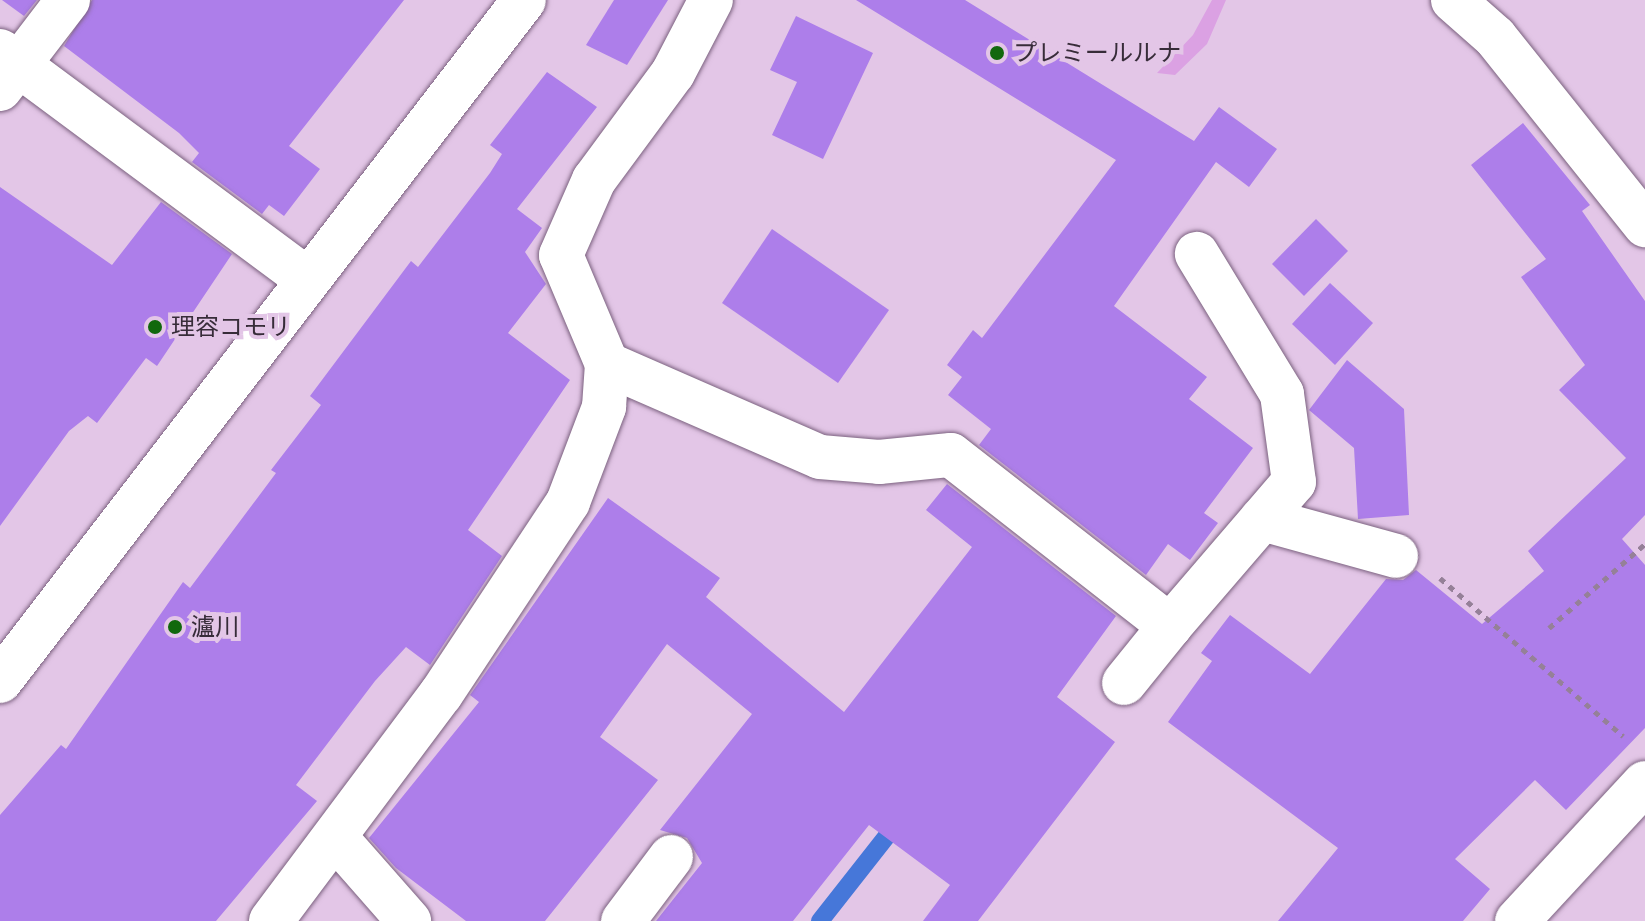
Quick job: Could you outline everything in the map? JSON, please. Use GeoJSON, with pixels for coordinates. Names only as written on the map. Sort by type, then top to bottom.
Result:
{"type":"FeatureCollection","features":[{"type":"Feature","properties":{"kind":"street"},"geometry":{"type":"LineString","coordinates":[[68,0],[7,68],[307,279]]}},
{"type":"Feature","properties":{"kind":"street"},"geometry":{"type":"LineString","coordinates":[[0,681],[524,0]]}},
{"type":"Feature","properties":{"kind":"street"},"geometry":{"type":"LineString","coordinates":[[271,921],[336,838],[568,502],[604,407],[607,364],[561,255],[594,180],[673,73],[711,0]]}},
{"type":"Feature","properties":{"kind":"street"},"geometry":{"type":"LineString","coordinates":[[1453,0],[1495,37],[1645,225]]}},
{"type":"Feature","properties":{"kind":"street"},"geometry":{"type":"LineString","coordinates":[[1124,683],[1294,482],[1282,394],[1197,254]]}},
{"type":"Feature","properties":{"kind":"street"},"geometry":{"type":"LineString","coordinates":[[607,364],[820,457],[879,462],[951,455],[1170,626]]}},
{"type":"Feature","properties":{"kind":"street"},"geometry":{"type":"LineString","coordinates":[[1262,519],[1396,556]]}},
{"type":"Feature","properties":{"kind":"street"},"geometry":{"type":"LineString","coordinates":[[1517,921],[1640,765]]}},
{"type":"Feature","properties":{"kind":"street"},"geometry":{"type":"LineString","coordinates":[[336,838],[409,921]]}},
{"type":"Feature","properties":{"kind":"street"},"geometry":{"type":"LineString","coordinates":[[623,921],[671,857]]}},
{"type":"Feature","properties":{"kind":"path"},"geometry":{"type":"LineString","coordinates":[[1549,628],[1645,544]]}},
{"type":"Feature","properties":{"kind":"path"},"geometry":{"type":"LineString","coordinates":[[1396,556],[1451,584],[1640,765]]}},
{"type":"Feature","properties":{"kind":"shaded area"},"geometry":{"type":"Polygon","coordinates":[[[1212,0],[1226,0],[1207,44],[1175,75],[1157,73],[1193,35],[1212,0]]]}},
{"type":"Feature","properties":{"kind":"building"},"geometry":{"type":"Polygon","coordinates":[[[2,0],[37,0],[24,16],[2,0]]]}},
{"type":"Feature","properties":{"kind":"building"},"geometry":{"type":"Polygon","coordinates":[[[92,0],[404,0],[289,146],[320,169],[284,216],[269,205],[262,214],[192,162],[199,153],[179,133],[64,46],[92,0]]]}},
{"type":"Feature","properties":{"kind":"building"},"geometry":{"type":"Polygon","coordinates":[[[614,0],[668,0],[627,65],[586,45],[614,0]]]}},
{"type":"Feature","properties":{"kind":"building"},"geometry":{"type":"Polygon","coordinates":[[[856,0],[965,0],[1194,141],[1219,107],[1277,149],[1249,187],[1216,162],[1114,306],[1207,377],[1189,399],[1253,448],[1204,513],[1218,523],[1190,560],[1168,544],[1146,575],[979,445],[991,429],[948,395],[962,377],[947,365],[973,330],[982,338],[1116,160],[856,0]]]}},
{"type":"Feature","properties":{"kind":"building"},"geometry":{"type":"Polygon","coordinates":[[[796,16],[873,53],[823,159],[772,135],[797,82],[770,70],[796,16]]]}},
{"type":"Feature","properties":{"kind":"building"},"geometry":{"type":"Polygon","coordinates":[[[547,72],[597,107],[517,209],[542,228],[525,252],[546,284],[508,333],[570,380],[468,530],[502,556],[430,665],[406,647],[375,681],[296,785],[317,801],[216,921],[0,921],[0,815],[61,745],[66,749],[183,582],[190,588],[276,473],[271,470],[321,405],[310,396],[411,261],[418,267],[490,173],[502,154],[490,145],[547,72]]]}},
{"type":"Feature","properties":{"kind":"building"},"geometry":{"type":"Polygon","coordinates":[[[1523,123],[1590,205],[1582,211],[1645,301],[1645,515],[1622,539],[1645,565],[1645,728],[1566,810],[1535,780],[1455,859],[1490,889],[1463,921],[1278,921],[1338,848],[1168,722],[1212,661],[1201,653],[1230,615],[1310,674],[1386,579],[1403,580],[1416,570],[1482,624],[1544,571],[1528,551],[1626,458],[1559,390],[1585,365],[1521,277],[1546,259],[1471,165],[1523,123]]]}},
{"type":"Feature","properties":{"kind":"building"},"geometry":{"type":"Polygon","coordinates":[[[0,187],[112,265],[161,202],[232,254],[157,366],[146,358],[97,423],[88,416],[69,431],[0,526],[0,187]]]}},
{"type":"Feature","properties":{"kind":"building"},"geometry":{"type":"Polygon","coordinates":[[[1316,219],[1348,251],[1304,296],[1272,264],[1316,219]]]}},
{"type":"Feature","properties":{"kind":"building"},"geometry":{"type":"Polygon","coordinates":[[[772,229],[889,310],[838,383],[722,303],[772,229]]]}},
{"type":"Feature","properties":{"kind":"building"},"geometry":{"type":"Polygon","coordinates":[[[1330,283],[1373,323],[1335,365],[1292,324],[1330,283]]]}},
{"type":"Feature","properties":{"kind":"building"},"geometry":{"type":"Polygon","coordinates":[[[1347,360],[1404,409],[1409,515],[1358,519],[1354,448],[1309,410],[1347,360]]]}},
{"type":"Feature","properties":{"kind":"building"},"geometry":{"type":"Polygon","coordinates":[[[947,484],[1116,616],[1057,697],[1115,742],[978,921],[923,921],[950,885],[869,825],[793,921],[656,921],[702,863],[687,838],[660,830],[752,714],[667,644],[600,737],[658,780],[545,921],[466,921],[396,868],[369,838],[479,702],[470,695],[608,498],[720,578],[706,597],[844,712],[972,547],[926,510],[947,484]]]}},
{"type":"Feature","properties":{"kind":"waterway"},"geometry":{"type":"LineString","coordinates":[[820,921],[901,818]]}},
{"type":"Feature","properties":{"kind":"place","name":"プレミールルナ"},"geometry":{"type":"Point","coordinates":[997,53]}},
{"type":"Feature","properties":{"kind":"place","name":"理容コモリ"},"geometry":{"type":"Point","coordinates":[155,327]}},
{"type":"Feature","properties":{"kind":"place","name":"瀘川"},"geometry":{"type":"Point","coordinates":[175,627]}}]}
